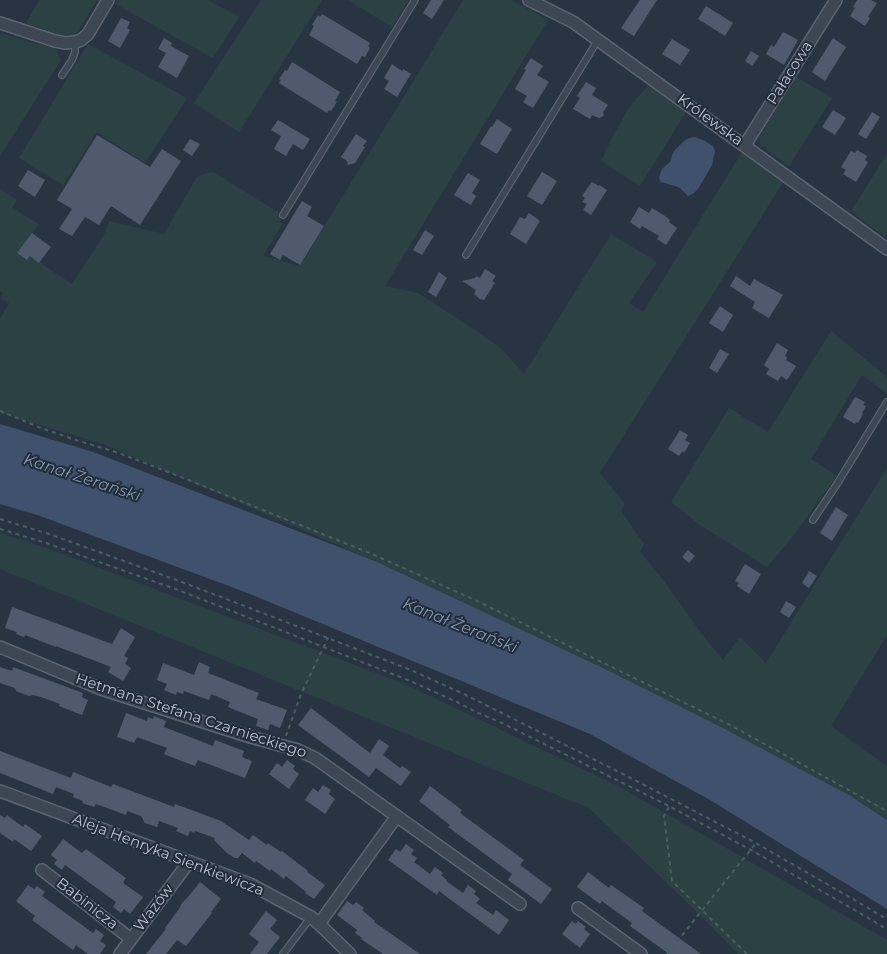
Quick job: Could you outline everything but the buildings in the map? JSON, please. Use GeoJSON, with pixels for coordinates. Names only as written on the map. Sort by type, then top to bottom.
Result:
{"type":"FeatureCollection","features":[{"type":"Feature","properties":{"kind":"street"},"geometry":{"type":"LineString","coordinates":[[0,23],[55,41],[75,42],[88,34],[108,0]]}},
{"type":"Feature","properties":{"kind":"street","name":"Królewska"},"geometry":{"type":"LineString","coordinates":[[529,0],[573,22],[887,249]]}},
{"type":"Feature","properties":{"kind":"street","name":"Pałacowa"},"geometry":{"type":"LineString","coordinates":[[745,145],[836,0]]}},
{"type":"Feature","properties":{"kind":"street","name":"Hetmana Stefana Czarnieckiego"},"geometry":{"type":"LineString","coordinates":[[0,647],[101,689],[247,736],[298,750],[315,758],[520,904]]}},
{"type":"Feature","properties":{"kind":"street","name":"Aleja Henryka Sienkiewicza"},"geometry":{"type":"LineString","coordinates":[[0,791],[250,884],[315,920],[350,954]]}},
{"type":"Feature","properties":{"kind":"street"},"geometry":{"type":"LineString","coordinates":[[315,920],[397,816]]}},
{"type":"Feature","properties":{"kind":"street","name":"Wazów"},"geometry":{"type":"LineString","coordinates":[[120,954],[189,862]]}},
{"type":"Feature","properties":{"kind":"street","name":"Babinicza"},"geometry":{"type":"LineString","coordinates":[[42,870],[131,939]]}},
{"type":"Feature","properties":{"kind":"street"},"geometry":{"type":"LineString","coordinates":[[578,908],[642,954]]}},
{"type":"Feature","properties":{"kind":"lane"},"geometry":{"type":"LineString","coordinates":[[283,214],[415,0]]}},
{"type":"Feature","properties":{"kind":"lane"},"geometry":{"type":"LineString","coordinates":[[466,255],[598,40]]}},
{"type":"Feature","properties":{"kind":"lane"},"geometry":{"type":"LineString","coordinates":[[62,75],[72,60],[75,42]]}},
{"type":"Feature","properties":{"kind":"lane"},"geometry":{"type":"LineString","coordinates":[[813,520],[887,402]]}},
{"type":"Feature","properties":{"kind":"lane"},"geometry":{"type":"LineString","coordinates":[[283,954],[315,920]]}},
{"type":"Feature","properties":{"kind":"path"},"geometry":{"type":"LineString","coordinates":[[0,411],[40,428],[119,452],[372,554],[475,600],[730,726],[887,811]]}},
{"type":"Feature","properties":{"kind":"path"},"geometry":{"type":"LineString","coordinates":[[0,519],[49,534],[173,578],[411,670],[468,696],[630,777],[756,843],[887,919]]}},
{"type":"Feature","properties":{"kind":"path"},"geometry":{"type":"LineString","coordinates":[[0,529],[46,543],[178,590],[408,680],[458,702],[669,806],[751,850],[887,929]]}},
{"type":"Feature","properties":{"kind":"path"},"geometry":{"type":"LineString","coordinates":[[282,745],[301,694],[328,638]]}},
{"type":"Feature","properties":{"kind":"path"},"geometry":{"type":"LineString","coordinates":[[669,806],[664,816],[672,881],[747,954]]}},
{"type":"Feature","properties":{"kind":"path"},"geometry":{"type":"LineString","coordinates":[[667,954],[756,843]]}},
{"type":"Feature","properties":{"kind":"green space"},"geometry":{"type":"Polygon","coordinates":[[[39,0],[97,0],[74,35],[60,35],[26,23],[39,0]]]}},
{"type":"Feature","properties":{"kind":"green space"},"geometry":{"type":"Polygon","coordinates":[[[118,0],[208,0],[239,17],[213,58],[115,4],[118,0]]]}},
{"type":"Feature","properties":{"kind":"green space"},"geometry":{"type":"Polygon","coordinates":[[[261,0],[322,0],[239,132],[194,103],[261,0]]]}},
{"type":"Feature","properties":{"kind":"green space"},"geometry":{"type":"Polygon","coordinates":[[[348,0],[409,0],[392,27],[348,0]]]}},
{"type":"Feature","properties":{"kind":"green space"},"geometry":{"type":"Polygon","coordinates":[[[463,0],[511,0],[548,20],[385,286],[418,293],[502,349],[524,374],[611,234],[657,262],[629,303],[643,312],[742,152],[784,181],[600,473],[625,504],[621,511],[644,544],[640,552],[723,660],[740,637],[766,663],[887,468],[887,635],[831,726],[887,766],[887,820],[849,795],[725,729],[601,667],[375,561],[103,444],[0,413],[0,319],[9,303],[0,299],[3,293],[0,291],[0,189],[17,200],[12,208],[39,224],[17,253],[27,260],[30,256],[72,284],[104,235],[109,221],[164,234],[197,177],[213,172],[278,212],[282,225],[263,256],[300,266],[463,0]]]}},
{"type":"Feature","properties":{"kind":"green space"},"geometry":{"type":"Polygon","coordinates":[[[0,33],[55,49],[61,60],[0,156],[0,33]]]}},
{"type":"Feature","properties":{"kind":"green space"},"geometry":{"type":"Polygon","coordinates":[[[88,44],[187,98],[145,163],[97,132],[63,185],[19,158],[88,44]]]}},
{"type":"Feature","properties":{"kind":"green space"},"geometry":{"type":"Polygon","coordinates":[[[796,77],[832,98],[789,166],[761,146],[759,137],[796,77]]]}},
{"type":"Feature","properties":{"kind":"green space"},"geometry":{"type":"Polygon","coordinates":[[[650,84],[686,112],[640,186],[601,161],[627,111],[650,84]]]}},
{"type":"Feature","properties":{"kind":"green space"},"geometry":{"type":"Polygon","coordinates":[[[887,154],[887,234],[885,237],[851,211],[887,154]]]}},
{"type":"Feature","properties":{"kind":"green space"},"geometry":{"type":"Polygon","coordinates":[[[831,331],[887,377],[887,394],[862,375],[811,459],[837,476],[790,540],[767,567],[700,525],[671,502],[729,408],[768,432],[831,331]]]}},
{"type":"Feature","properties":{"kind":"green space"},"geometry":{"type":"Polygon","coordinates":[[[0,533],[52,550],[405,684],[616,785],[887,940],[887,954],[738,954],[589,808],[0,569],[0,533]]]}},
{"type":"Feature","properties":{"kind":"water"},"geometry":{"type":"Polygon","coordinates":[[[695,137],[713,146],[715,151],[712,165],[698,189],[688,196],[680,188],[661,182],[659,178],[662,169],[671,161],[675,150],[684,141],[695,137]]]}},
{"type":"Feature","properties":{"kind":"water","name":"Kanał Żerański"},"geometry":{"type":"Polygon","coordinates":[[[0,424],[93,452],[375,561],[601,667],[725,729],[849,795],[887,820],[887,909],[710,800],[590,734],[245,592],[40,516],[0,504],[0,424]]]}}]}
